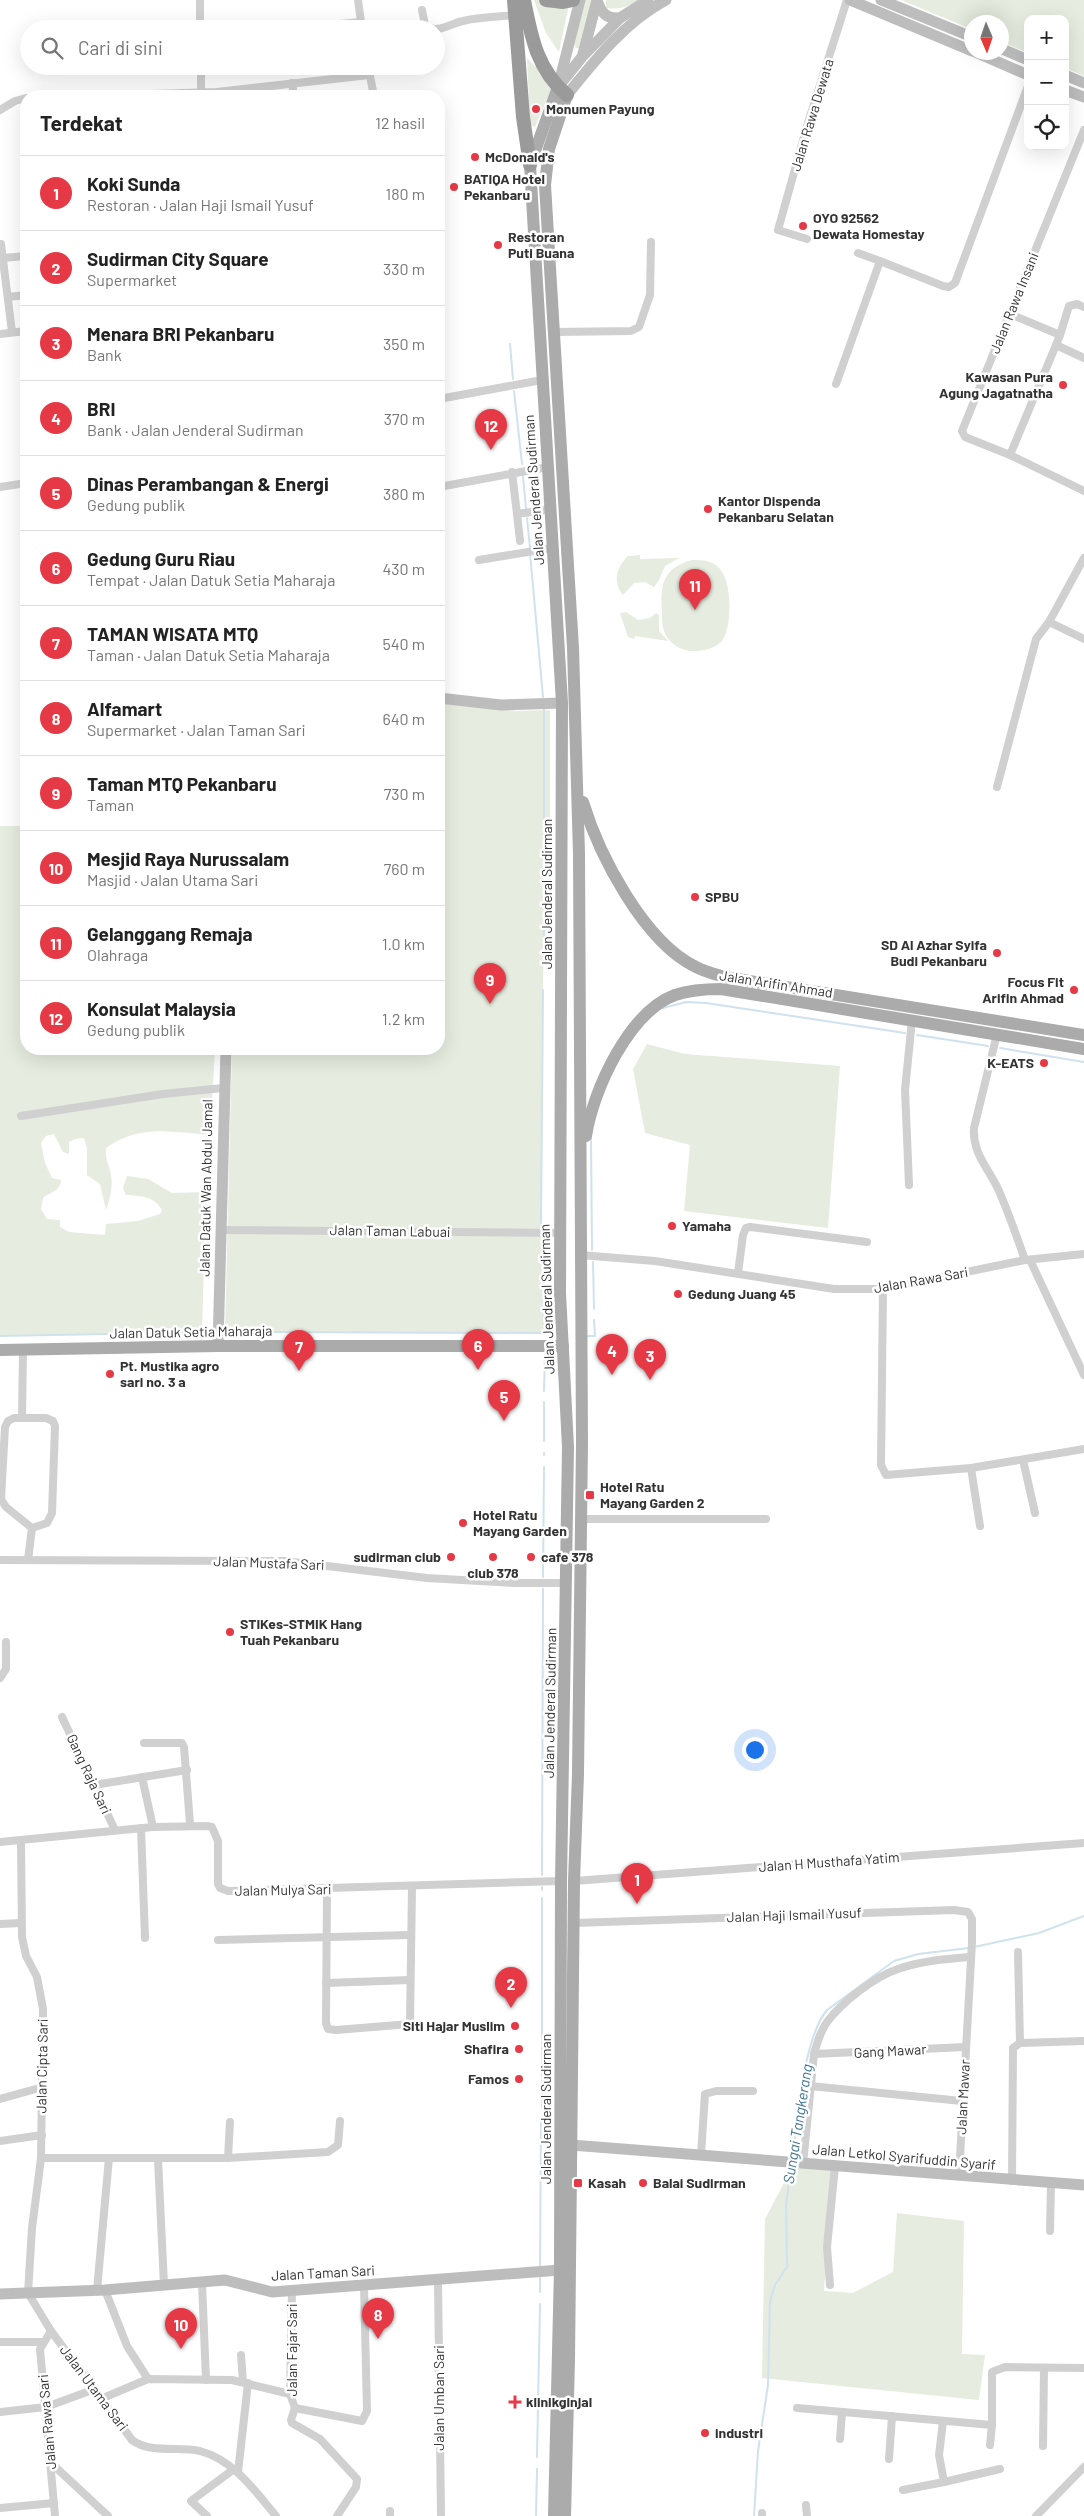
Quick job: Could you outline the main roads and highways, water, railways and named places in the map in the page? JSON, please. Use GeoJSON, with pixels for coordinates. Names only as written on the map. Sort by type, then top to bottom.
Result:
{"type":"FeatureCollection","features":[{"type":"Feature","properties":{"kind":"highway"},"geometry":{"type":"LineString","coordinates":[[514,0],[523,117],[530,165]]}},
{"type":"Feature","properties":{"kind":"highway"},"geometry":{"type":"LineString","coordinates":[[524,0],[532,43],[546,72],[562,91]]}},
{"type":"Feature","properties":{"kind":"highway"},"geometry":{"type":"LineString","coordinates":[[546,0],[563,2],[573,0]]}},
{"type":"Feature","properties":{"kind":"main road","name":"Jalan Jenderal Sudirman"},"geometry":{"type":"LineString","coordinates":[[554,2516],[568,1881],[564,1774],[568,1447],[560,1233],[562,703],[530,165],[562,91]]}},
{"type":"Feature","properties":{"kind":"main road","name":"Jalan Jenderal Sudirman"},"geometry":{"type":"LineString","coordinates":[[562,91],[548,149],[546,172],[554,332],[560,395],[578,785],[580,979],[578,1774],[568,1881],[575,1923],[565,2516]]}},
{"type":"Feature","properties":{"kind":"main road"},"geometry":{"type":"LineString","coordinates":[[543,396],[560,395]]}},
{"type":"Feature","properties":{"kind":"main road","name":"Jalan Arifin Ahmad"},"geometry":{"type":"LineString","coordinates":[[578,785],[598,843],[635,909],[660,940],[695,967],[725,977],[1084,1035]]}},
{"type":"Feature","properties":{"kind":"main road"},"geometry":{"type":"LineString","coordinates":[[562,954],[579,954]]}},
{"type":"Feature","properties":{"kind":"main road"},"geometry":{"type":"LineString","coordinates":[[562,979],[580,979]]}},
{"type":"Feature","properties":{"kind":"main road","name":"Jalan Arifin Ahmad"},"geometry":{"type":"LineString","coordinates":[[579,1178],[592,1111],[612,1065],[634,1028],[653,1008],[670,998],[698,990],[721,989],[1084,1049]]}},
{"type":"Feature","properties":{"kind":"main road","name":"Jalan Datuk Setia Maharaja"},"geometry":{"type":"LineString","coordinates":[[0,1350],[218,1336],[563,1346]]}},
{"type":"Feature","properties":{"kind":"main road"},"geometry":{"type":"LineString","coordinates":[[564,1774],[578,1774]]}},
{"type":"Feature","properties":{"kind":"waterway"},"geometry":{"type":"LineString","coordinates":[[510,344],[513,379]]}},
{"type":"Feature","properties":{"kind":"waterway"},"geometry":{"type":"LineString","coordinates":[[514,391],[522,464]]}},
{"type":"Feature","properties":{"kind":"waterway"},"geometry":{"type":"LineString","coordinates":[[523,476],[526,509]]}},
{"type":"Feature","properties":{"kind":"waterway"},"geometry":{"type":"LineString","coordinates":[[527,518],[530,548]]}},
{"type":"Feature","properties":{"kind":"waterway"},"geometry":{"type":"LineString","coordinates":[[530,553],[543,697]]}},
{"type":"Feature","properties":{"kind":"waterway"},"geometry":{"type":"LineString","coordinates":[[544,709],[544,946]]}},
{"type":"Feature","properties":{"kind":"waterway"},"geometry":{"type":"LineString","coordinates":[[541,1225],[543,990]]}},
{"type":"Feature","properties":{"kind":"waterway"},"geometry":{"type":"LineString","coordinates":[[663,1008],[686,1002],[706,1003],[905,1033]]}},
{"type":"Feature","properties":{"kind":"waterway"},"geometry":{"type":"LineString","coordinates":[[917,1035],[988,1046]]}},
{"type":"Feature","properties":{"kind":"waterway"},"geometry":{"type":"LineString","coordinates":[[1000,1048],[1084,1062]]}},
{"type":"Feature","properties":{"kind":"waterway"},"geometry":{"type":"LineString","coordinates":[[591,1138],[592,1250]]}},
{"type":"Feature","properties":{"kind":"waterway"},"geometry":{"type":"LineString","coordinates":[[542,1236],[544,1334]]}},
{"type":"Feature","properties":{"kind":"waterway"},"geometry":{"type":"LineString","coordinates":[[593,1262],[594,1309]]}},
{"type":"Feature","properties":{"kind":"waterway"},"geometry":{"type":"LineString","coordinates":[[587,1336],[595,1336],[594,1320]]}},
{"type":"Feature","properties":{"kind":"waterway"},"geometry":{"type":"LineString","coordinates":[[0,1336],[215,1332]]}},
{"type":"Feature","properties":{"kind":"waterway"},"geometry":{"type":"LineString","coordinates":[[222,1332],[550,1333]]}},
{"type":"Feature","properties":{"kind":"waterway"},"geometry":{"type":"LineString","coordinates":[[544,1391],[545,1354]]}},
{"type":"Feature","properties":{"kind":"waterway"},"geometry":{"type":"LineString","coordinates":[[544,1402],[544,1441]]}},
{"type":"Feature","properties":{"kind":"waterway"},"geometry":{"type":"LineString","coordinates":[[543,1577],[544,1467]]}},
{"type":"Feature","properties":{"kind":"waterway"},"geometry":{"type":"LineString","coordinates":[[542,1875],[543,1589]]}},
{"type":"Feature","properties":{"kind":"waterway"},"geometry":{"type":"LineString","coordinates":[[542,1898],[542,2109]]}},
{"type":"Feature","properties":{"kind":"waterway","name":"Sungai Tangkerang"},"geometry":{"type":"LineString","coordinates":[[974,1947],[1039,1933],[1084,1916]]}},
{"type":"Feature","properties":{"kind":"waterway","name":"Sungai Tangkerang"},"geometry":{"type":"LineString","coordinates":[[793,2157],[807,2059],[812,2040],[827,2010],[894,1961],[918,1954],[969,1948]]}},
{"type":"Feature","properties":{"kind":"waterway"},"geometry":{"type":"LineString","coordinates":[[540,2267],[541,2117]]}},
{"type":"Feature","properties":{"kind":"waterway","name":"Sungai Tangkerang"},"geometry":{"type":"LineString","coordinates":[[754,2516],[758,2451],[768,2385],[770,2301],[775,2285],[787,2267],[786,2205],[791,2167]]}},
{"type":"Feature","properties":{"kind":"waterway"},"geometry":{"type":"LineString","coordinates":[[540,2277],[540,2292]]}},
{"type":"Feature","properties":{"kind":"waterway"},"geometry":{"type":"LineString","coordinates":[[537,2457],[540,2304]]}},
{"type":"Feature","properties":{"kind":"waterway"},"geometry":{"type":"LineString","coordinates":[[536,2516],[537,2469]]}},
{"type":"Feature","properties":{"kind":"place","name":"Monumen Payung"},"geometry":{"type":"Point","coordinates":[536,109]}},
{"type":"Feature","properties":{"kind":"place","name":"McDonald's"},"geometry":{"type":"Point","coordinates":[475,157]}},
{"type":"Feature","properties":{"kind":"place","name":"BATIQA Hotel Pekanbaru"},"geometry":{"type":"Point","coordinates":[454,187]}},
{"type":"Feature","properties":{"kind":"place","name":"OYO 92562 Dewata Homestay"},"geometry":{"type":"Point","coordinates":[803,226]}},
{"type":"Feature","properties":{"kind":"place","name":"Restoran Puti Buana"},"geometry":{"type":"Point","coordinates":[498,245]}},
{"type":"Feature","properties":{"kind":"place","name":"Kawasan Pura Agung Jagatnatha"},"geometry":{"type":"Point","coordinates":[1063,385]}},
{"type":"Feature","properties":{"kind":"place","name":"Konsulat Malaysia"},"geometry":{"type":"Point","coordinates":[491,450]}},
{"type":"Feature","properties":{"kind":"place","name":"Kantor Dispenda Pekanbaru Selatan"},"geometry":{"type":"Point","coordinates":[708,509]}},
{"type":"Feature","properties":{"kind":"place","name":"Gelanggang Remaja"},"geometry":{"type":"Point","coordinates":[695,610]}},
{"type":"Feature","properties":{"kind":"place","name":"SPBU"},"geometry":{"type":"Point","coordinates":[695,897]}},
{"type":"Feature","properties":{"kind":"place","name":"SD Al Azhar Syifa Budi Pekanbaru"},"geometry":{"type":"Point","coordinates":[997,953]}},
{"type":"Feature","properties":{"kind":"place","name":"Focus Fit Arifin Ahmad"},"geometry":{"type":"Point","coordinates":[1074,990]}},
{"type":"Feature","properties":{"kind":"place","name":"Taman MTQ Pekanbaru"},"geometry":{"type":"Point","coordinates":[490,1004]}},
{"type":"Feature","properties":{"kind":"place","name":"K-EATS"},"geometry":{"type":"Point","coordinates":[1044,1063]}},
{"type":"Feature","properties":{"kind":"place","name":"Yamaha"},"geometry":{"type":"Point","coordinates":[672,1226]}},
{"type":"Feature","properties":{"kind":"place","name":"Gedung Juang 45"},"geometry":{"type":"Point","coordinates":[678,1294]}},
{"type":"Feature","properties":{"kind":"place","name":"Gedung Guru Riau"},"geometry":{"type":"Point","coordinates":[478,1370]}},
{"type":"Feature","properties":{"kind":"place","name":"TAMAN WISATA MTQ"},"geometry":{"type":"Point","coordinates":[299,1371]}},
{"type":"Feature","properties":{"kind":"place","name":"Pt. Mustika agro sari no. 3 a"},"geometry":{"type":"Point","coordinates":[110,1374]}},
{"type":"Feature","properties":{"kind":"place","name":"BRI"},"geometry":{"type":"Point","coordinates":[612,1375]}},
{"type":"Feature","properties":{"kind":"place","name":"Menara BRI Pekanbaru"},"geometry":{"type":"Point","coordinates":[650,1380]}},
{"type":"Feature","properties":{"kind":"place","name":"Dinas Perambangan & Energi"},"geometry":{"type":"Point","coordinates":[504,1421]}},
{"type":"Feature","properties":{"kind":"place","name":"Hotel Ratu Mayang Garden 2"},"geometry":{"type":"Point","coordinates":[590,1495]}},
{"type":"Feature","properties":{"kind":"place","name":"Hotel Ratu Mayang Garden"},"geometry":{"type":"Point","coordinates":[463,1523]}},
{"type":"Feature","properties":{"kind":"place","name":"sudirman club"},"geometry":{"type":"Point","coordinates":[451,1557]}},
{"type":"Feature","properties":{"kind":"place","name":"club 378"},"geometry":{"type":"Point","coordinates":[493,1557]}},
{"type":"Feature","properties":{"kind":"place","name":"cafe 378"},"geometry":{"type":"Point","coordinates":[531,1557]}},
{"type":"Feature","properties":{"kind":"place","name":"STIKes-STMIK Hang Tuah Pekanbaru"},"geometry":{"type":"Point","coordinates":[230,1632]}},
{"type":"Feature","properties":{"kind":"place","name":"Koki Sunda"},"geometry":{"type":"Point","coordinates":[637,1904]}},
{"type":"Feature","properties":{"kind":"place","name":"Sudirman City Square"},"geometry":{"type":"Point","coordinates":[511,2008]}},
{"type":"Feature","properties":{"kind":"place","name":"Siti Hajar Muslim"},"geometry":{"type":"Point","coordinates":[515,2026]}},
{"type":"Feature","properties":{"kind":"place","name":"Shafira"},"geometry":{"type":"Point","coordinates":[519,2049]}},
{"type":"Feature","properties":{"kind":"place","name":"Famos"},"geometry":{"type":"Point","coordinates":[519,2079]}},
{"type":"Feature","properties":{"kind":"place","name":"Kasah"},"geometry":{"type":"Point","coordinates":[578,2183]}},
{"type":"Feature","properties":{"kind":"place","name":"Balai Sudirman"},"geometry":{"type":"Point","coordinates":[643,2183]}},
{"type":"Feature","properties":{"kind":"place","name":"Alfamart"},"geometry":{"type":"Point","coordinates":[378,2339]}},
{"type":"Feature","properties":{"kind":"place","name":"Mesjid Raya Nurussalam"},"geometry":{"type":"Point","coordinates":[181,2349]}},
{"type":"Feature","properties":{"kind":"place","name":"klinikginjal"},"geometry":{"type":"Point","coordinates":[515,2402]}},
{"type":"Feature","properties":{"kind":"place","name":"industri"},"geometry":{"type":"Point","coordinates":[705,2433]}}]}
